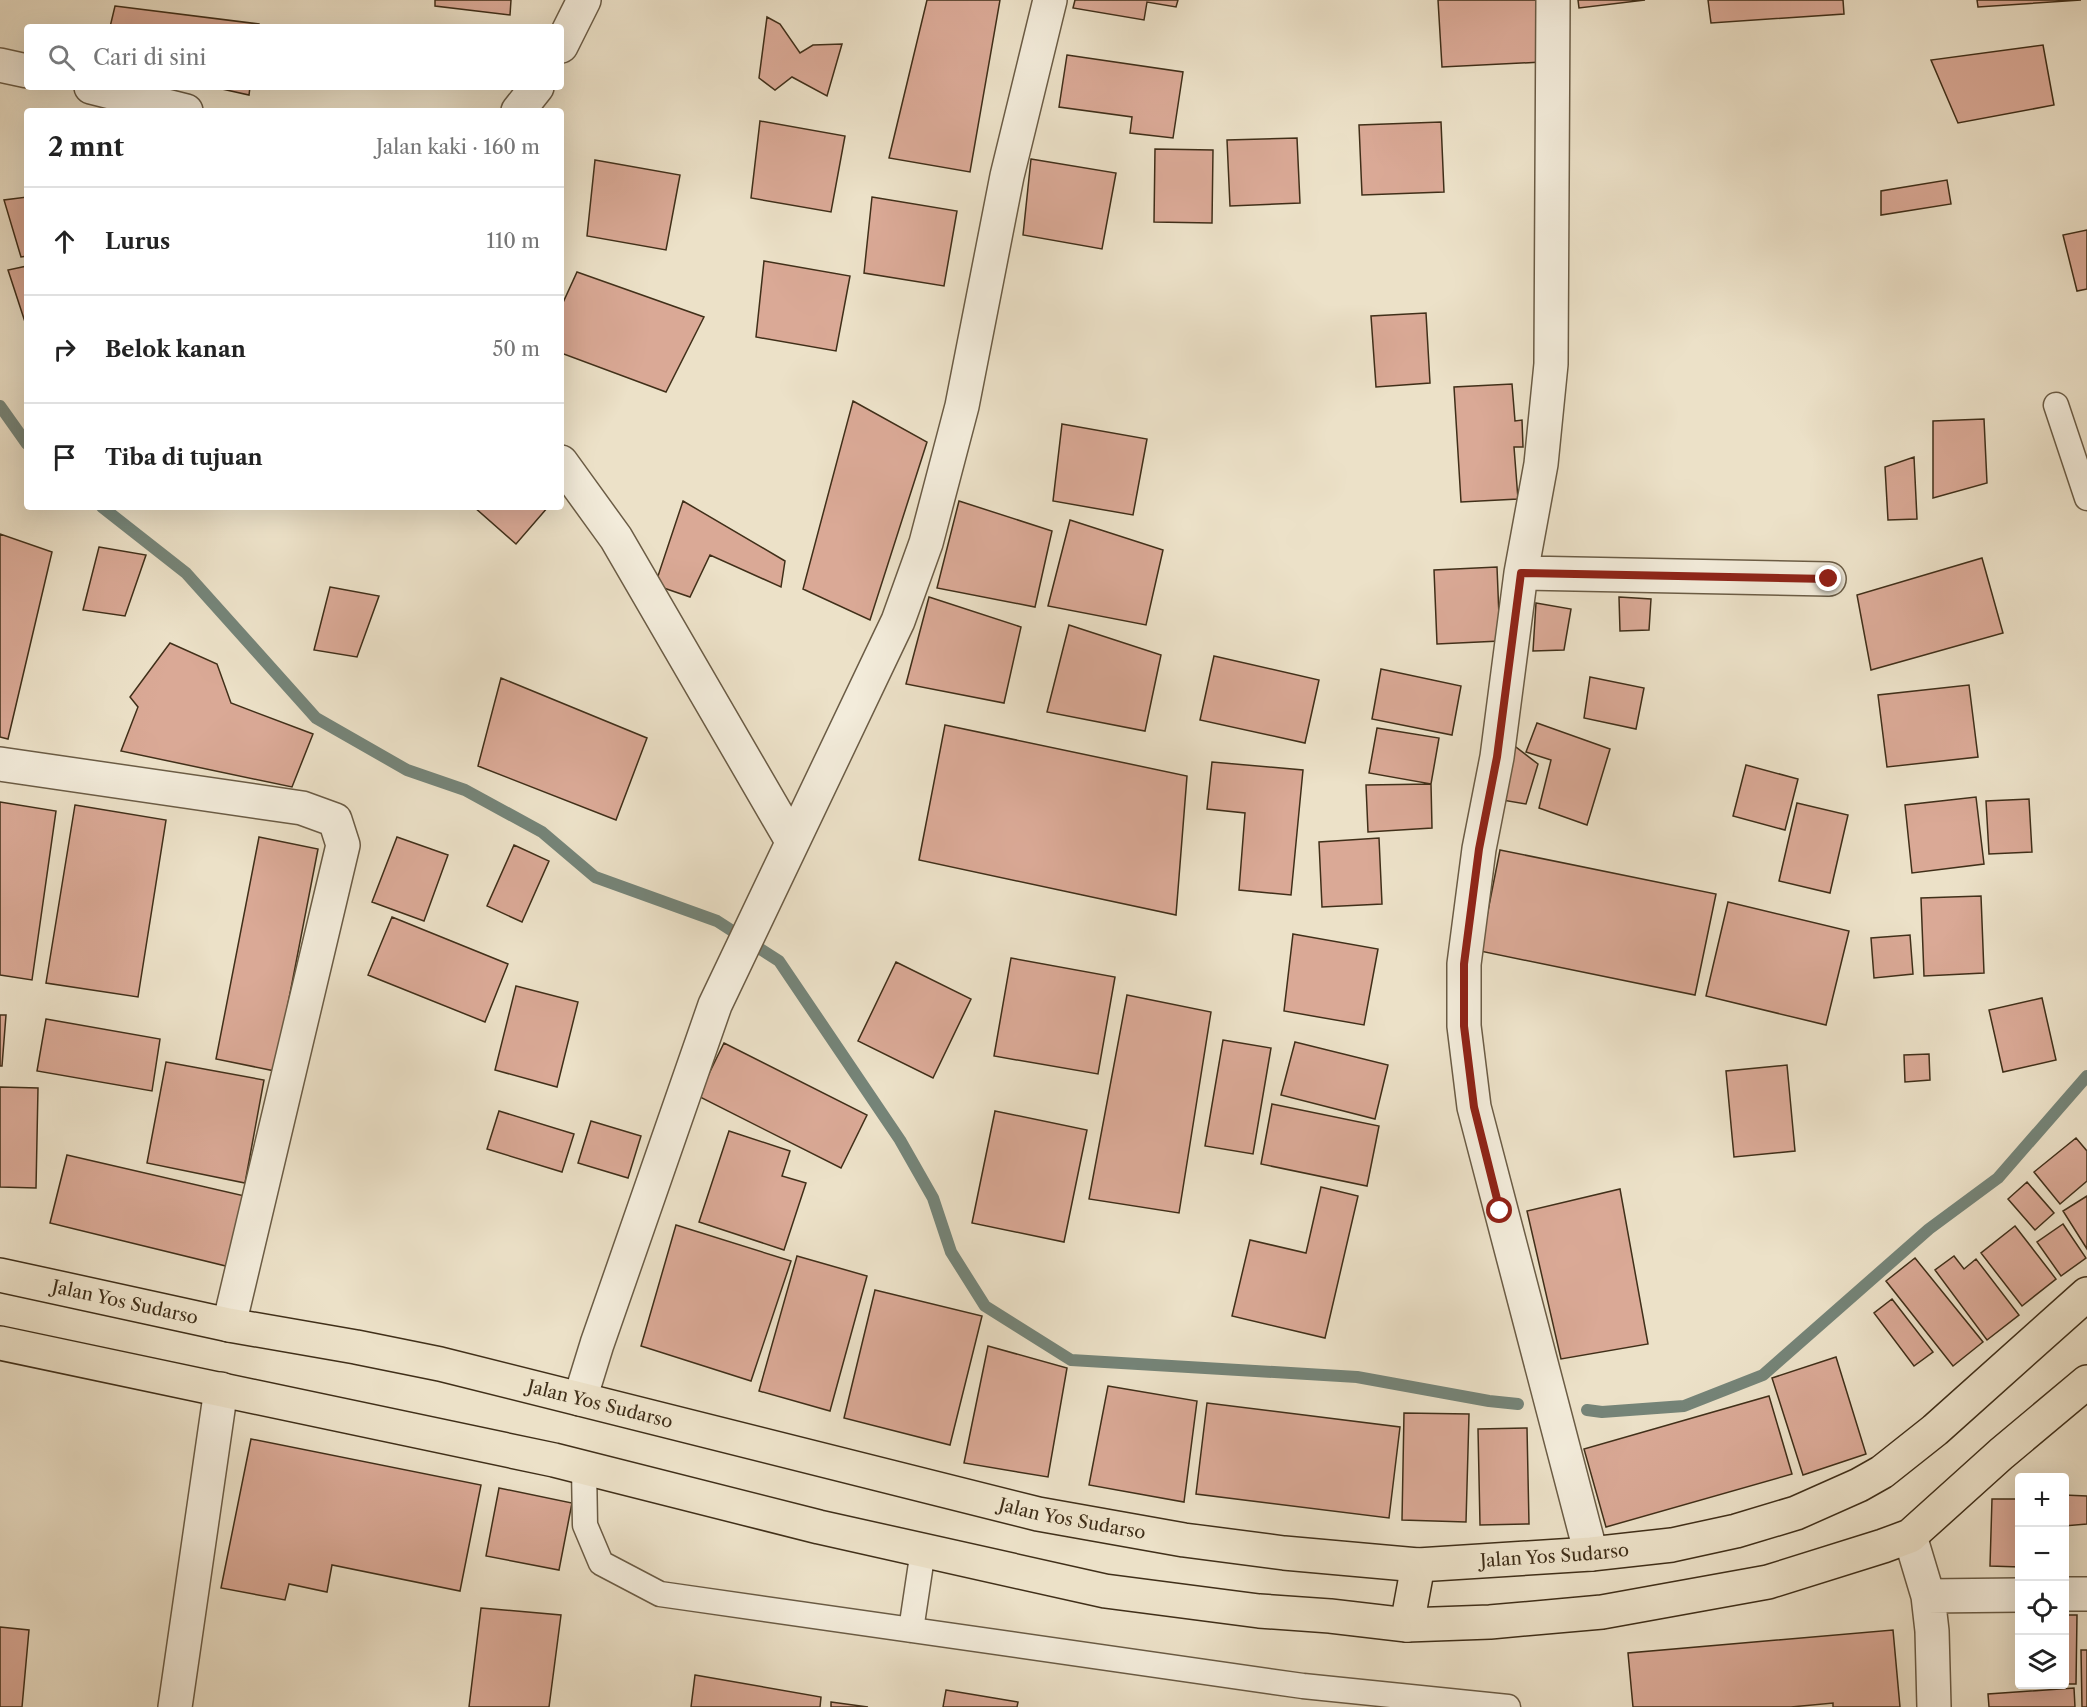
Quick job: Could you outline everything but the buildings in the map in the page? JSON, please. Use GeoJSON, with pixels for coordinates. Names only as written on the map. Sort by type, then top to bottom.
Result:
{"type":"FeatureCollection","features":[{"type":"Feature","properties":{"kind":"highway","name":"Jalan Yos Sudarso"},"geometry":{"type":"LineString","coordinates":[[0,1275],[229,1325],[388,1353],[1038,1514],[1184,1540],[1284,1553],[1418,1565],[1591,1554],[1672,1545],[1736,1532],[1796,1513],[1859,1485],[1882,1472],[1935,1430],[2087,1294]]}},
{"type":"Feature","properties":{"kind":"highway"},"geometry":{"type":"LineString","coordinates":[[0,1342],[584,1467],[819,1527],[1105,1592],[1259,1611],[1407,1625],[1490,1622],[1602,1612],[1778,1579],[1852,1557],[1910,1536],[2001,1454],[2087,1382]]}},
{"type":"Feature","properties":{"kind":"highway"},"geometry":{"type":"LineString","coordinates":[[1407,1625],[1418,1565]]}},
{"type":"Feature","properties":{"kind":"street"},"geometry":{"type":"LineString","coordinates":[[564,40],[584,0]]}},
{"type":"Feature","properties":{"kind":"street"},"geometry":{"type":"LineString","coordinates":[[580,1399],[601,1332],[716,1005],[898,621],[926,543],[962,406],[1006,176],[1050,0]]}},
{"type":"Feature","properties":{"kind":"street"},"geometry":{"type":"LineString","coordinates":[[1553,0],[1551,364],[1541,464],[1521,573],[1497,757],[1479,849],[1464,964],[1464,1026],[1474,1107],[1591,1554]]}},
{"type":"Feature","properties":{"kind":"street"},"geometry":{"type":"LineString","coordinates":[[0,65],[24,70]]}},
{"type":"Feature","properties":{"kind":"street"},"geometry":{"type":"LineString","coordinates":[[103,90],[174,108]]}},
{"type":"Feature","properties":{"kind":"street"},"geometry":{"type":"LineString","coordinates":[[520,108],[535,90]]}},
{"type":"Feature","properties":{"kind":"street"},"geometry":{"type":"LineString","coordinates":[[564,466],[616,538],[792,842]]}},
{"type":"Feature","properties":{"kind":"street"},"geometry":{"type":"LineString","coordinates":[[1521,573],[1829,579]]}},
{"type":"Feature","properties":{"kind":"street"},"geometry":{"type":"LineString","coordinates":[[0,764],[302,808],[335,820],[343,845],[229,1325]]}},
{"type":"Feature","properties":{"kind":"street"},"geometry":{"type":"LineString","coordinates":[[174,1707],[221,1389]]}},
{"type":"Feature","properties":{"kind":"street"},"geometry":{"type":"LineString","coordinates":[[1910,1536],[1929,1596],[1934,1707]]}},
{"type":"Feature","properties":{"kind":"street"},"geometry":{"type":"LineString","coordinates":[[2069,1594],[2087,1594]]}},
{"type":"Feature","properties":{"kind":"street"},"geometry":{"type":"LineString","coordinates":[[1929,1596],[2015,1595]]}},
{"type":"Feature","properties":{"kind":"lane"},"geometry":{"type":"LineString","coordinates":[[2056,405],[2087,498]]}},
{"type":"Feature","properties":{"kind":"lane"},"geometry":{"type":"LineString","coordinates":[[584,1467],[585,1525],[602,1563],[660,1594],[1304,1686],[1508,1707]]}},
{"type":"Feature","properties":{"kind":"lane"},"geometry":{"type":"LineString","coordinates":[[910,1629],[923,1550]]}},
{"type":"Feature","properties":{"kind":"waterway"},"geometry":{"type":"LineString","coordinates":[[0,406],[24,440]]}},
{"type":"Feature","properties":{"kind":"waterway"},"geometry":{"type":"LineString","coordinates":[[106,510],[186,573],[316,718],[407,770],[465,790],[542,832],[595,877],[717,921],[779,961],[900,1140],[933,1198],[951,1252],[985,1306],[1071,1360],[1357,1377],[1489,1401],[1518,1404]]}},
{"type":"Feature","properties":{"kind":"waterway"},"geometry":{"type":"LineString","coordinates":[[1587,1410],[1602,1412],[1684,1406],[1763,1375],[1929,1229],[1998,1178],[2087,1076]]}},
{"type":"Feature","properties":{"kind":"route"},"geometry":{"type":"LineString","coordinates":[[1500,1211],[1474,1107],[1464,1026],[1464,964],[1479,849],[1497,757],[1521,573],[1829,579]]}}]}
